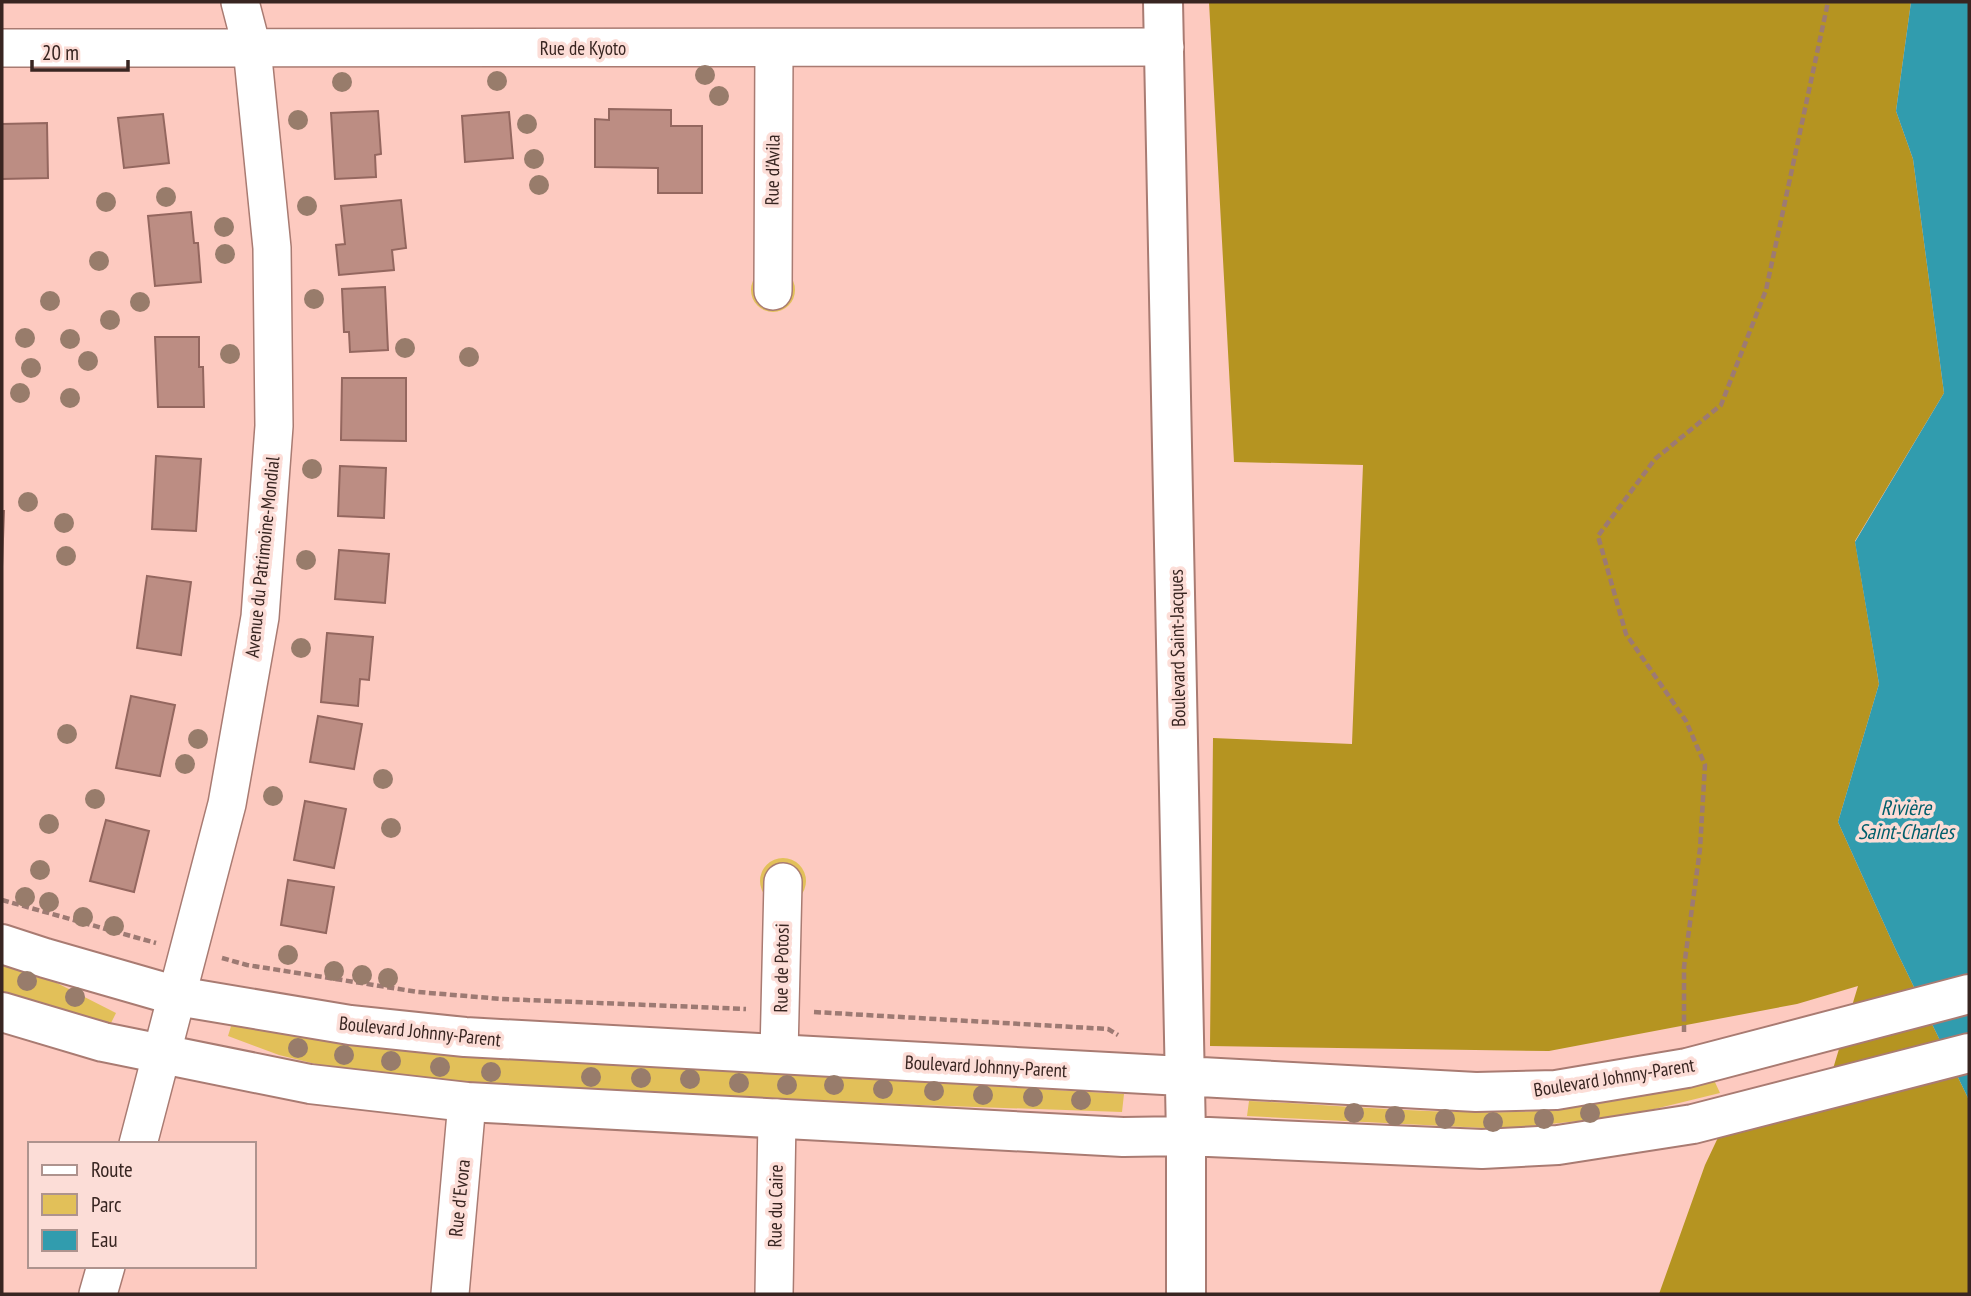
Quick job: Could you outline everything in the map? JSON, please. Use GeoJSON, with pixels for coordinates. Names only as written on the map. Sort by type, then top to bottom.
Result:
{"type":"FeatureCollection","features":[{"type":"Feature","properties":{"kind":"street","name":"Avenue du Patrimoine-Mondial"},"geometry":{"type":"LineString","coordinates":[[139,1142],[227,804],[260,617],[274,426],[272,248],[252,48],[240,2]]}},
{"type":"Feature","properties":{"kind":"street","name":"Boulevard Saint-Jacques"},"geometry":{"type":"LineString","coordinates":[[1163,2],[1186,1136],[1186,1294]]}},
{"type":"Feature","properties":{"kind":"street","name":"Rue de Kyoto"},"geometry":{"type":"LineString","coordinates":[[2,48],[1165,47]]}},
{"type":"Feature","properties":{"kind":"street","name":"Rue d'Avila"},"geometry":{"type":"LineString","coordinates":[[772,291],[774,48]]}},
{"type":"Feature","properties":{"kind":"street","name":"Rue de Potosi"},"geometry":{"type":"LineString","coordinates":[[779,1054],[783,882]]}},
{"type":"Feature","properties":{"kind":"street","name":"Boulevard Johnny-Parent"},"geometry":{"type":"LineString","coordinates":[[2,944],[177,996],[350,1025],[465,1038],[1476,1092],[1556,1090],[1687,1068],[1969,995]]}},
{"type":"Feature","properties":{"kind":"street"},"geometry":{"type":"LineString","coordinates":[[2,1012],[103,1042],[310,1084],[467,1102],[1122,1137],[1186,1136],[1482,1149],[1558,1145],[1693,1124],[1969,1052]]}},
{"type":"Feature","properties":{"kind":"street","name":"Rue d'Evora"},"geometry":{"type":"LineString","coordinates":[[450,1294],[467,1102]]}},
{"type":"Feature","properties":{"kind":"street","name":"Rue du Caire"},"geometry":{"type":"LineString","coordinates":[[774,1294],[777,1118]]}},
{"type":"Feature","properties":{"kind":"street"},"geometry":{"type":"LineString","coordinates":[[98,1294],[105,1268]]}},
{"type":"Feature","properties":{"kind":"path"},"geometry":{"type":"LineString","coordinates":[[1687,1068],[1682,1017],[1684,967],[1700,849],[1704,765],[1686,721],[1626,634],[1598,536],[1656,458],[1721,405],[1766,290],[1828,2]]}},
{"type":"Feature","properties":{"kind":"path"},"geometry":{"type":"LineString","coordinates":[[2,900],[136,939],[247,965],[418,992],[502,999],[780,1010],[1108,1029],[1119,1036]]}},
{"type":"Feature","properties":{"kind":"green space"},"geometry":{"type":"Polygon","coordinates":[[[773,268],[789,274],[795,290],[789,306],[773,312],[757,306],[751,290],[757,274],[773,268]]]}},
{"type":"Feature","properties":{"kind":"green space"},"geometry":{"type":"Polygon","coordinates":[[[783,858],[799,865],[806,881],[799,897],[783,904],[767,897],[760,881],[767,865],[783,858]]]}},
{"type":"Feature","properties":{"kind":"green space"},"geometry":{"type":"Polygon","coordinates":[[[2,963],[53,981],[116,1013],[111,1023],[2,992],[2,963]]]}},
{"type":"Feature","properties":{"kind":"green space"},"geometry":{"type":"Polygon","coordinates":[[[232,1023],[427,1053],[1124,1094],[1122,1112],[488,1084],[332,1068],[279,1055],[228,1036],[232,1023]]]}},
{"type":"Feature","properties":{"kind":"green space"},"geometry":{"type":"Polygon","coordinates":[[[1714,1080],[1720,1093],[1626,1116],[1504,1129],[1247,1116],[1249,1101],[1448,1112],[1540,1111],[1615,1101],[1714,1080]]]}},
{"type":"Feature","properties":{"kind":"shaded area"},"geometry":{"type":"Polygon","coordinates":[[[1209,2],[1911,2],[1896,111],[1913,159],[1944,393],[1855,541],[1879,684],[1838,822],[1895,948],[1969,1100],[1969,1294],[1659,1294],[1705,1165],[1723,1127],[1823,1102],[1858,986],[1797,1004],[1549,1051],[1210,1046],[1213,738],[1352,744],[1363,465],[1234,462],[1209,2]]]}},
{"type":"Feature","properties":{"kind":"water","name":"Rivière Saint-Charles"},"geometry":{"type":"Polygon","coordinates":[[[1911,2],[1969,2],[1969,1100],[1895,948],[1838,822],[1879,684],[1855,542],[1944,393],[1913,159],[1896,111],[1911,2]]]}},
{"type":"Feature","properties":{"kind":"building"},"geometry":{"type":"Polygon","coordinates":[[[609,109],[671,110],[671,126],[702,126],[702,193],[658,193],[658,168],[595,167],[595,119],[609,120],[609,109]]]}},
{"type":"Feature","properties":{"kind":"building"},"geometry":{"type":"Polygon","coordinates":[[[378,111],[381,154],[375,155],[376,177],[335,179],[331,113],[378,111]]]}},
{"type":"Feature","properties":{"kind":"building"},"geometry":{"type":"Polygon","coordinates":[[[509,112],[513,158],[465,162],[462,116],[509,112]]]}},
{"type":"Feature","properties":{"kind":"building"},"geometry":{"type":"Polygon","coordinates":[[[163,114],[169,163],[124,168],[118,118],[163,114]]]}},
{"type":"Feature","properties":{"kind":"building"},"geometry":{"type":"Polygon","coordinates":[[[47,123],[48,178],[2,179],[2,124],[47,123]]]}},
{"type":"Feature","properties":{"kind":"building"},"geometry":{"type":"Polygon","coordinates":[[[401,200],[406,248],[392,250],[394,270],[339,275],[336,245],[345,244],[341,206],[401,200]]]}},
{"type":"Feature","properties":{"kind":"building"},"geometry":{"type":"Polygon","coordinates":[[[191,212],[194,243],[198,243],[201,282],[155,286],[148,216],[191,212]]]}},
{"type":"Feature","properties":{"kind":"building"},"geometry":{"type":"Polygon","coordinates":[[[385,287],[388,350],[350,352],[349,332],[344,332],[342,289],[385,287]]]}},
{"type":"Feature","properties":{"kind":"building"},"geometry":{"type":"Polygon","coordinates":[[[155,337],[199,337],[199,367],[203,367],[204,407],[158,407],[155,337]]]}},
{"type":"Feature","properties":{"kind":"building"},"geometry":{"type":"Polygon","coordinates":[[[342,378],[406,378],[406,441],[341,440],[342,378]]]}},
{"type":"Feature","properties":{"kind":"building"},"geometry":{"type":"Polygon","coordinates":[[[156,456],[201,459],[196,531],[152,529],[156,456]]]}},
{"type":"Feature","properties":{"kind":"building"},"geometry":{"type":"Polygon","coordinates":[[[340,466],[386,468],[384,518],[338,516],[340,466]]]}},
{"type":"Feature","properties":{"kind":"building"},"geometry":{"type":"Polygon","coordinates":[[[2,511],[4,511],[2,567],[2,511]]]}},
{"type":"Feature","properties":{"kind":"building"},"geometry":{"type":"Polygon","coordinates":[[[339,550],[389,554],[385,603],[335,599],[339,550]]]}},
{"type":"Feature","properties":{"kind":"building"},"geometry":{"type":"Polygon","coordinates":[[[147,576],[191,582],[181,655],[137,648],[147,576]]]}},
{"type":"Feature","properties":{"kind":"building"},"geometry":{"type":"Polygon","coordinates":[[[327,633],[373,637],[369,680],[360,679],[358,706],[321,702],[327,633]]]}},
{"type":"Feature","properties":{"kind":"building"},"geometry":{"type":"Polygon","coordinates":[[[131,696],[175,705],[160,776],[116,768],[131,696]]]}},
{"type":"Feature","properties":{"kind":"building"},"geometry":{"type":"Polygon","coordinates":[[[318,716],[362,724],[354,769],[310,762],[318,716]]]}},
{"type":"Feature","properties":{"kind":"building"},"geometry":{"type":"Polygon","coordinates":[[[305,801],[346,809],[334,868],[294,860],[305,801]]]}},
{"type":"Feature","properties":{"kind":"building"},"geometry":{"type":"Polygon","coordinates":[[[106,820],[149,831],[134,892],[90,881],[106,820]]]}},
{"type":"Feature","properties":{"kind":"building"},"geometry":{"type":"Polygon","coordinates":[[[288,880],[334,887],[326,933],[281,925],[288,880]]]}}]}
